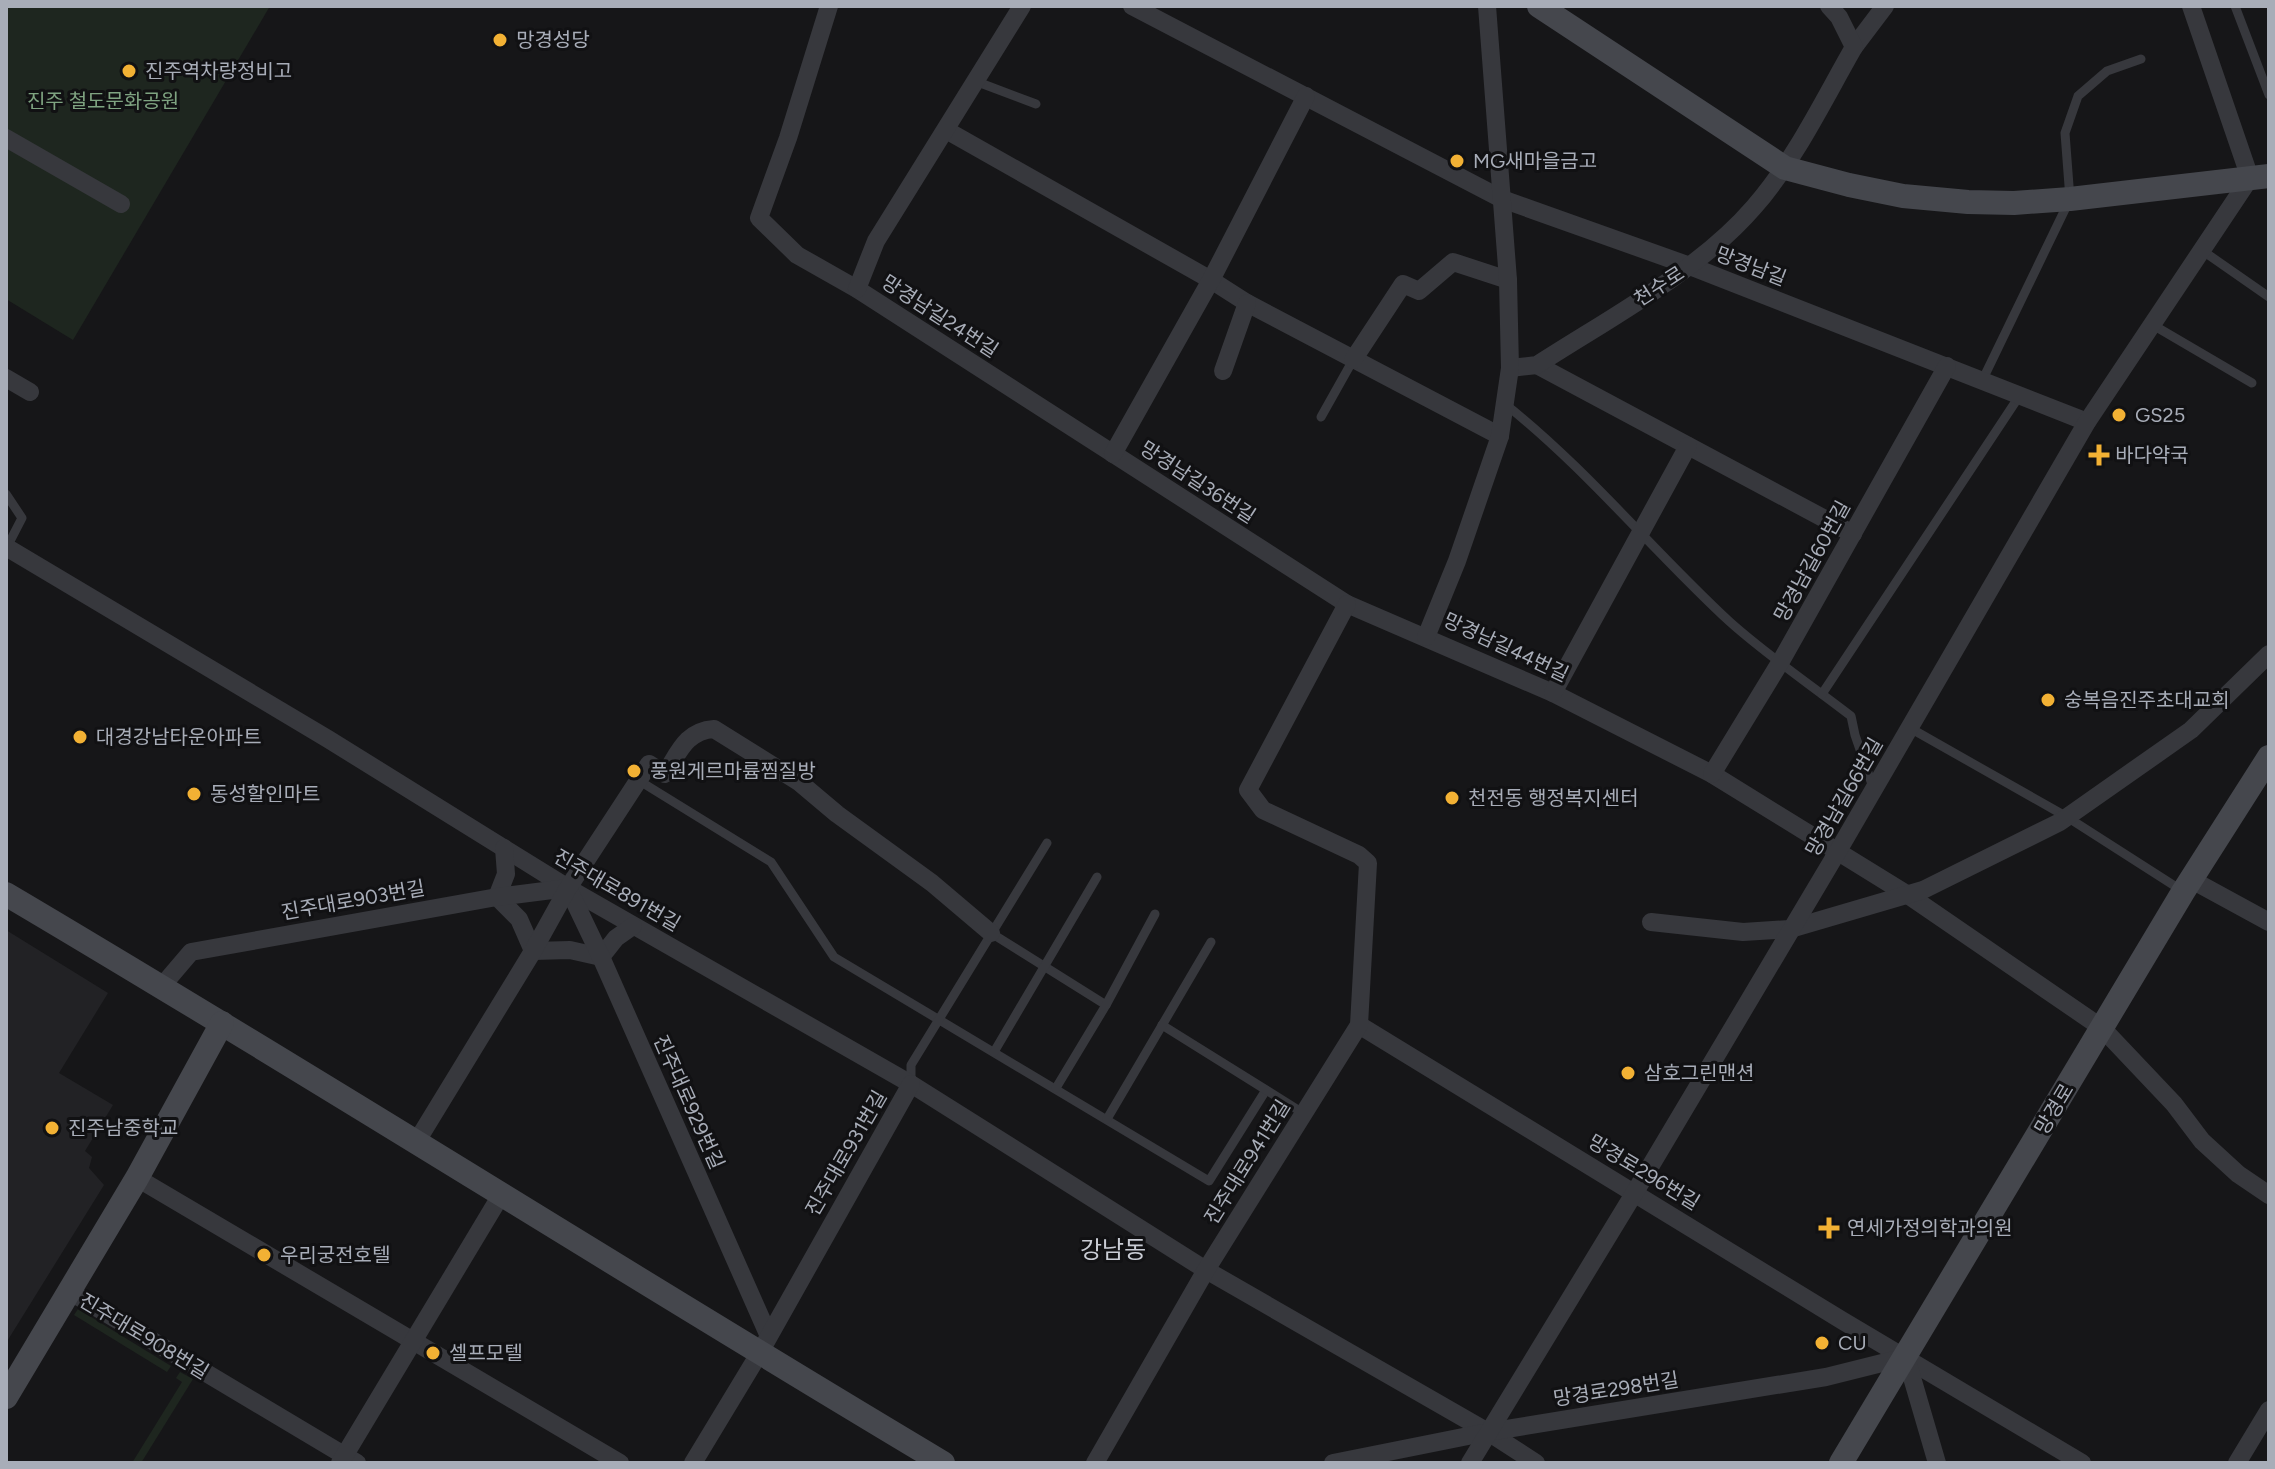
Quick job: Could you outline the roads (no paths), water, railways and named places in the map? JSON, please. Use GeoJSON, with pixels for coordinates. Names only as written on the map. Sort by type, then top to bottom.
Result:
{"type":"FeatureCollection","features":[{"type":"Feature","properties":{"kind":"street"},"geometry":{"type":"LineString","coordinates":[[829,6],[788,138],[759,218],[797,255],[857,289]]}},
{"type":"Feature","properties":{"kind":"street","name":"망경남길24번길"},"geometry":{"type":"LineString","coordinates":[[1022,6],[876,241],[857,289],[1113,454]]}},
{"type":"Feature","properties":{"kind":"street","name":"망경남길"},"geometry":{"type":"LineString","coordinates":[[1132,6],[1502,199],[1690,266],[2087,422]]}},
{"type":"Feature","properties":{"kind":"street"},"geometry":{"type":"LineString","coordinates":[[1487,6],[1502,199]]}},
{"type":"Feature","properties":{"kind":"street"},"geometry":{"type":"LineString","coordinates":[[1539,6],[1785,168],[1823,179],[1903,196],[2014,203],[2259,177]]}},
{"type":"Feature","properties":{"kind":"street","name":"천수로"},"geometry":{"type":"LineString","coordinates":[[1510,368],[1537,365],[1690,266],[1753,209],[1785,168],[1854,47],[1885,6]]}},
{"type":"Feature","properties":{"kind":"street"},"geometry":{"type":"LineString","coordinates":[[2191,6],[2259,177]]}},
{"type":"Feature","properties":{"kind":"street"},"geometry":{"type":"LineString","coordinates":[[1837,10],[1854,47]]}},
{"type":"Feature","properties":{"kind":"street","name":"망경남길36번길"},"geometry":{"type":"LineString","coordinates":[[1306,96],[1211,280],[1113,454],[1347,604],[1426,637]]}},
{"type":"Feature","properties":{"kind":"street"},"geometry":{"type":"LineString","coordinates":[[946,130],[1247,303],[1500,436]]}},
{"type":"Feature","properties":{"kind":"street"},"geometry":{"type":"LineString","coordinates":[[6,138],[121,204]]}},
{"type":"Feature","properties":{"kind":"street"},"geometry":{"type":"LineString","coordinates":[[2087,422],[2203,251],[2259,177]]}},
{"type":"Feature","properties":{"kind":"street","name":"망경남길44번길"},"geometry":{"type":"LineString","coordinates":[[1502,199],[1510,368],[1500,436],[1457,561],[1426,637],[1553,693],[1712,774],[1908,895],[2102,1028],[2174,1104],[2202,1141],[2238,1174],[2269,1195]]}},
{"type":"Feature","properties":{"kind":"street"},"geometry":{"type":"LineString","coordinates":[[1353,360],[1403,284],[1419,291],[1453,262],[1508,280]]}},
{"type":"Feature","properties":{"kind":"street"},"geometry":{"type":"LineString","coordinates":[[1223,371],[1247,303]]}},
{"type":"Feature","properties":{"kind":"street"},"geometry":{"type":"LineString","coordinates":[[1537,365],[1853,534]]}},
{"type":"Feature","properties":{"kind":"street","name":"망경남길60번길"},"geometry":{"type":"LineString","coordinates":[[1712,774],[1781,661],[1947,366]]}},
{"type":"Feature","properties":{"kind":"street"},"geometry":{"type":"LineString","coordinates":[[6,378],[30,392]]}},
{"type":"Feature","properties":{"kind":"street","name":"망경남길66번길"},"geometry":{"type":"LineString","coordinates":[[1470,1463],[1838,851],[2087,422]]}},
{"type":"Feature","properties":{"kind":"street"},"geometry":{"type":"LineString","coordinates":[[1553,693],[1688,446]]}},
{"type":"Feature","properties":{"kind":"street","name":"진주대로891번길"},"geometry":{"type":"LineString","coordinates":[[6,548],[328,739],[568,888],[911,1084],[1206,1270],[1488,1432],[1536,1463]]}},
{"type":"Feature","properties":{"kind":"street","name":"진주대로941번길"},"geometry":{"type":"LineString","coordinates":[[1095,1463],[1206,1270],[1359,1025],[1368,863],[1359,855],[1263,810],[1248,790],[1347,604]]}},
{"type":"Feature","properties":{"kind":"street"},"geometry":{"type":"LineString","coordinates":[[1651,922],[1743,932],[1790,929],[1923,890],[2067,817],[2191,730],[2269,654]]}},
{"type":"Feature","properties":{"kind":"street"},"geometry":{"type":"LineString","coordinates":[[417,1141],[568,888],[649,764],[665,774],[685,742],[700,730],[714,729],[799,782],[837,814],[932,883],[991,933]]}},
{"type":"Feature","properties":{"kind":"street","name":"망경로"},"geometry":{"type":"LineString","coordinates":[[1841,1463],[2269,757]]}},
{"type":"Feature","properties":{"kind":"street"},"geometry":{"type":"LineString","coordinates":[[504,848],[506,874],[497,897],[519,919],[533,951]]}},
{"type":"Feature","properties":{"kind":"street"},"geometry":{"type":"LineString","coordinates":[[2188,886],[2269,922]]}},
{"type":"Feature","properties":{"kind":"street","name":"진주대로903번길"},"geometry":{"type":"LineString","coordinates":[[162,986],[191,952],[497,897],[568,888]]}},
{"type":"Feature","properties":{"kind":"street","name":"진주대로929번길"},"geometry":{"type":"LineString","coordinates":[[568,888],[601,957],[764,1344]]}},
{"type":"Feature","properties":{"kind":"street"},"geometry":{"type":"LineString","coordinates":[[6,894],[417,1141],[501,1195],[764,1344],[943,1463]]}},
{"type":"Feature","properties":{"kind":"street"},"geometry":{"type":"LineString","coordinates":[[533,951],[570,950],[601,957],[616,938],[633,926]]}},
{"type":"Feature","properties":{"kind":"street","name":"진주대로908번길"},"geometry":{"type":"LineString","coordinates":[[6,1397],[137,1178],[222,1023]]}},
{"type":"Feature","properties":{"kind":"street","name":"망경로296번길"},"geometry":{"type":"LineString","coordinates":[[1359,1025],[2082,1463]]}},
{"type":"Feature","properties":{"kind":"street","name":"진주대로931번길"},"geometry":{"type":"LineString","coordinates":[[693,1463],[911,1084]]}},
{"type":"Feature","properties":{"kind":"street"},"geometry":{"type":"LineString","coordinates":[[137,1178],[620,1463]]}},
{"type":"Feature","properties":{"kind":"street"},"geometry":{"type":"LineString","coordinates":[[347,1460],[412,1340],[501,1195]]}},
{"type":"Feature","properties":{"kind":"street","name":"진주대로908번길"},"geometry":{"type":"LineString","coordinates":[[69,1291],[347,1460]]}},
{"type":"Feature","properties":{"kind":"street"},"geometry":{"type":"LineString","coordinates":[[1906,1357],[1937,1463]]}},
{"type":"Feature","properties":{"kind":"street","name":"망경로298번길"},"geometry":{"type":"LineString","coordinates":[[1333,1463],[1488,1432],[1826,1377],[1906,1357]]}},
{"type":"Feature","properties":{"kind":"street"},"geometry":{"type":"LineString","coordinates":[[2237,1463],[2269,1410]]}},
{"type":"Feature","properties":{"kind":"lane"},"geometry":{"type":"LineString","coordinates":[[2235,6],[2269,95]]}},
{"type":"Feature","properties":{"kind":"lane"},"geometry":{"type":"LineString","coordinates":[[1983,379],[2070,199],[2065,133],[2078,96],[2107,71],[2141,59]]}},
{"type":"Feature","properties":{"kind":"lane"},"geometry":{"type":"LineString","coordinates":[[975,81],[1036,104]]}},
{"type":"Feature","properties":{"kind":"lane"},"geometry":{"type":"LineString","coordinates":[[2203,251],[2269,297]]}},
{"type":"Feature","properties":{"kind":"lane"},"geometry":{"type":"LineString","coordinates":[[2153,325],[2252,383]]}},
{"type":"Feature","properties":{"kind":"lane"},"geometry":{"type":"LineString","coordinates":[[1321,417],[1353,360]]}},
{"type":"Feature","properties":{"kind":"lane"},"geometry":{"type":"LineString","coordinates":[[1822,694],[2020,395]]}},
{"type":"Feature","properties":{"kind":"lane"},"geometry":{"type":"LineString","coordinates":[[1504,404],[1548,440],[1732,623],[1851,716],[1874,790]]}},
{"type":"Feature","properties":{"kind":"lane"},"geometry":{"type":"LineString","coordinates":[[6,494],[22,518],[6,548]]}},
{"type":"Feature","properties":{"kind":"lane"},"geometry":{"type":"LineString","coordinates":[[1910,728],[2188,886]]}},
{"type":"Feature","properties":{"kind":"lane"},"geometry":{"type":"LineString","coordinates":[[638,780],[771,862],[834,957],[1209,1181],[1266,1090]]}},
{"type":"Feature","properties":{"kind":"lane","name":"진주대로931번길"},"geometry":{"type":"LineString","coordinates":[[911,1084],[911,1065],[1047,843]]}},
{"type":"Feature","properties":{"kind":"lane"},"geometry":{"type":"LineString","coordinates":[[994,1052],[1097,877]]}},
{"type":"Feature","properties":{"kind":"lane"},"geometry":{"type":"LineString","coordinates":[[1056,1088],[1106,1005],[1155,914]]}},
{"type":"Feature","properties":{"kind":"lane"},"geometry":{"type":"LineString","coordinates":[[991,933],[1106,1005]]}},
{"type":"Feature","properties":{"kind":"lane"},"geometry":{"type":"LineString","coordinates":[[1107,1119],[1211,942]]}},
{"type":"Feature","properties":{"kind":"lane"},"geometry":{"type":"LineString","coordinates":[[1162,1025],[1303,1113]]}},
{"type":"Feature","properties":{"kind":"place","name":"망경성당"},"geometry":{"type":"Point","coordinates":[500,40]}},
{"type":"Feature","properties":{"kind":"place","name":"진주역차량정비고"},"geometry":{"type":"Point","coordinates":[129,71]}},
{"type":"Feature","properties":{"kind":"place","name":"MG새마을금고"},"geometry":{"type":"Point","coordinates":[1457,161]}},
{"type":"Feature","properties":{"kind":"place","name":"GS25"},"geometry":{"type":"Point","coordinates":[2119,415]}},
{"type":"Feature","properties":{"kind":"place","name":"바다약국"},"geometry":{"type":"Point","coordinates":[2099,455]}},
{"type":"Feature","properties":{"kind":"place","name":"숭복음진주초대교회"},"geometry":{"type":"Point","coordinates":[2048,700]}},
{"type":"Feature","properties":{"kind":"place","name":"대경강남타운아파트"},"geometry":{"type":"Point","coordinates":[80,737]}},
{"type":"Feature","properties":{"kind":"place","name":"풍원게르마륨찜질방"},"geometry":{"type":"Point","coordinates":[634,771]}},
{"type":"Feature","properties":{"kind":"place","name":"동성할인마트"},"geometry":{"type":"Point","coordinates":[194,794]}},
{"type":"Feature","properties":{"kind":"place","name":"천전동 행정복지센터"},"geometry":{"type":"Point","coordinates":[1452,798]}},
{"type":"Feature","properties":{"kind":"place","name":"삼호그린맨션"},"geometry":{"type":"Point","coordinates":[1628,1073]}},
{"type":"Feature","properties":{"kind":"place","name":"진주남중학교"},"geometry":{"type":"Point","coordinates":[52,1128]}},
{"type":"Feature","properties":{"kind":"place","name":"연세가정의학과의원"},"geometry":{"type":"Point","coordinates":[1829,1228]}},
{"type":"Feature","properties":{"kind":"place","name":"우리궁전호텔"},"geometry":{"type":"Point","coordinates":[264,1255]}},
{"type":"Feature","properties":{"kind":"place","name":"CU"},"geometry":{"type":"Point","coordinates":[1822,1343]}},
{"type":"Feature","properties":{"kind":"place","name":"셀프모텔"},"geometry":{"type":"Point","coordinates":[433,1353]}},
{"type":"Feature","properties":{"kind":"district","name":"강남동"},"geometry":{"type":"Point","coordinates":[1113,1249]}},
{"type":"Feature","properties":{"kind":"park label","name":"진주 철도문화공원"},"geometry":{"type":"Point","coordinates":[103,101]}}]}
